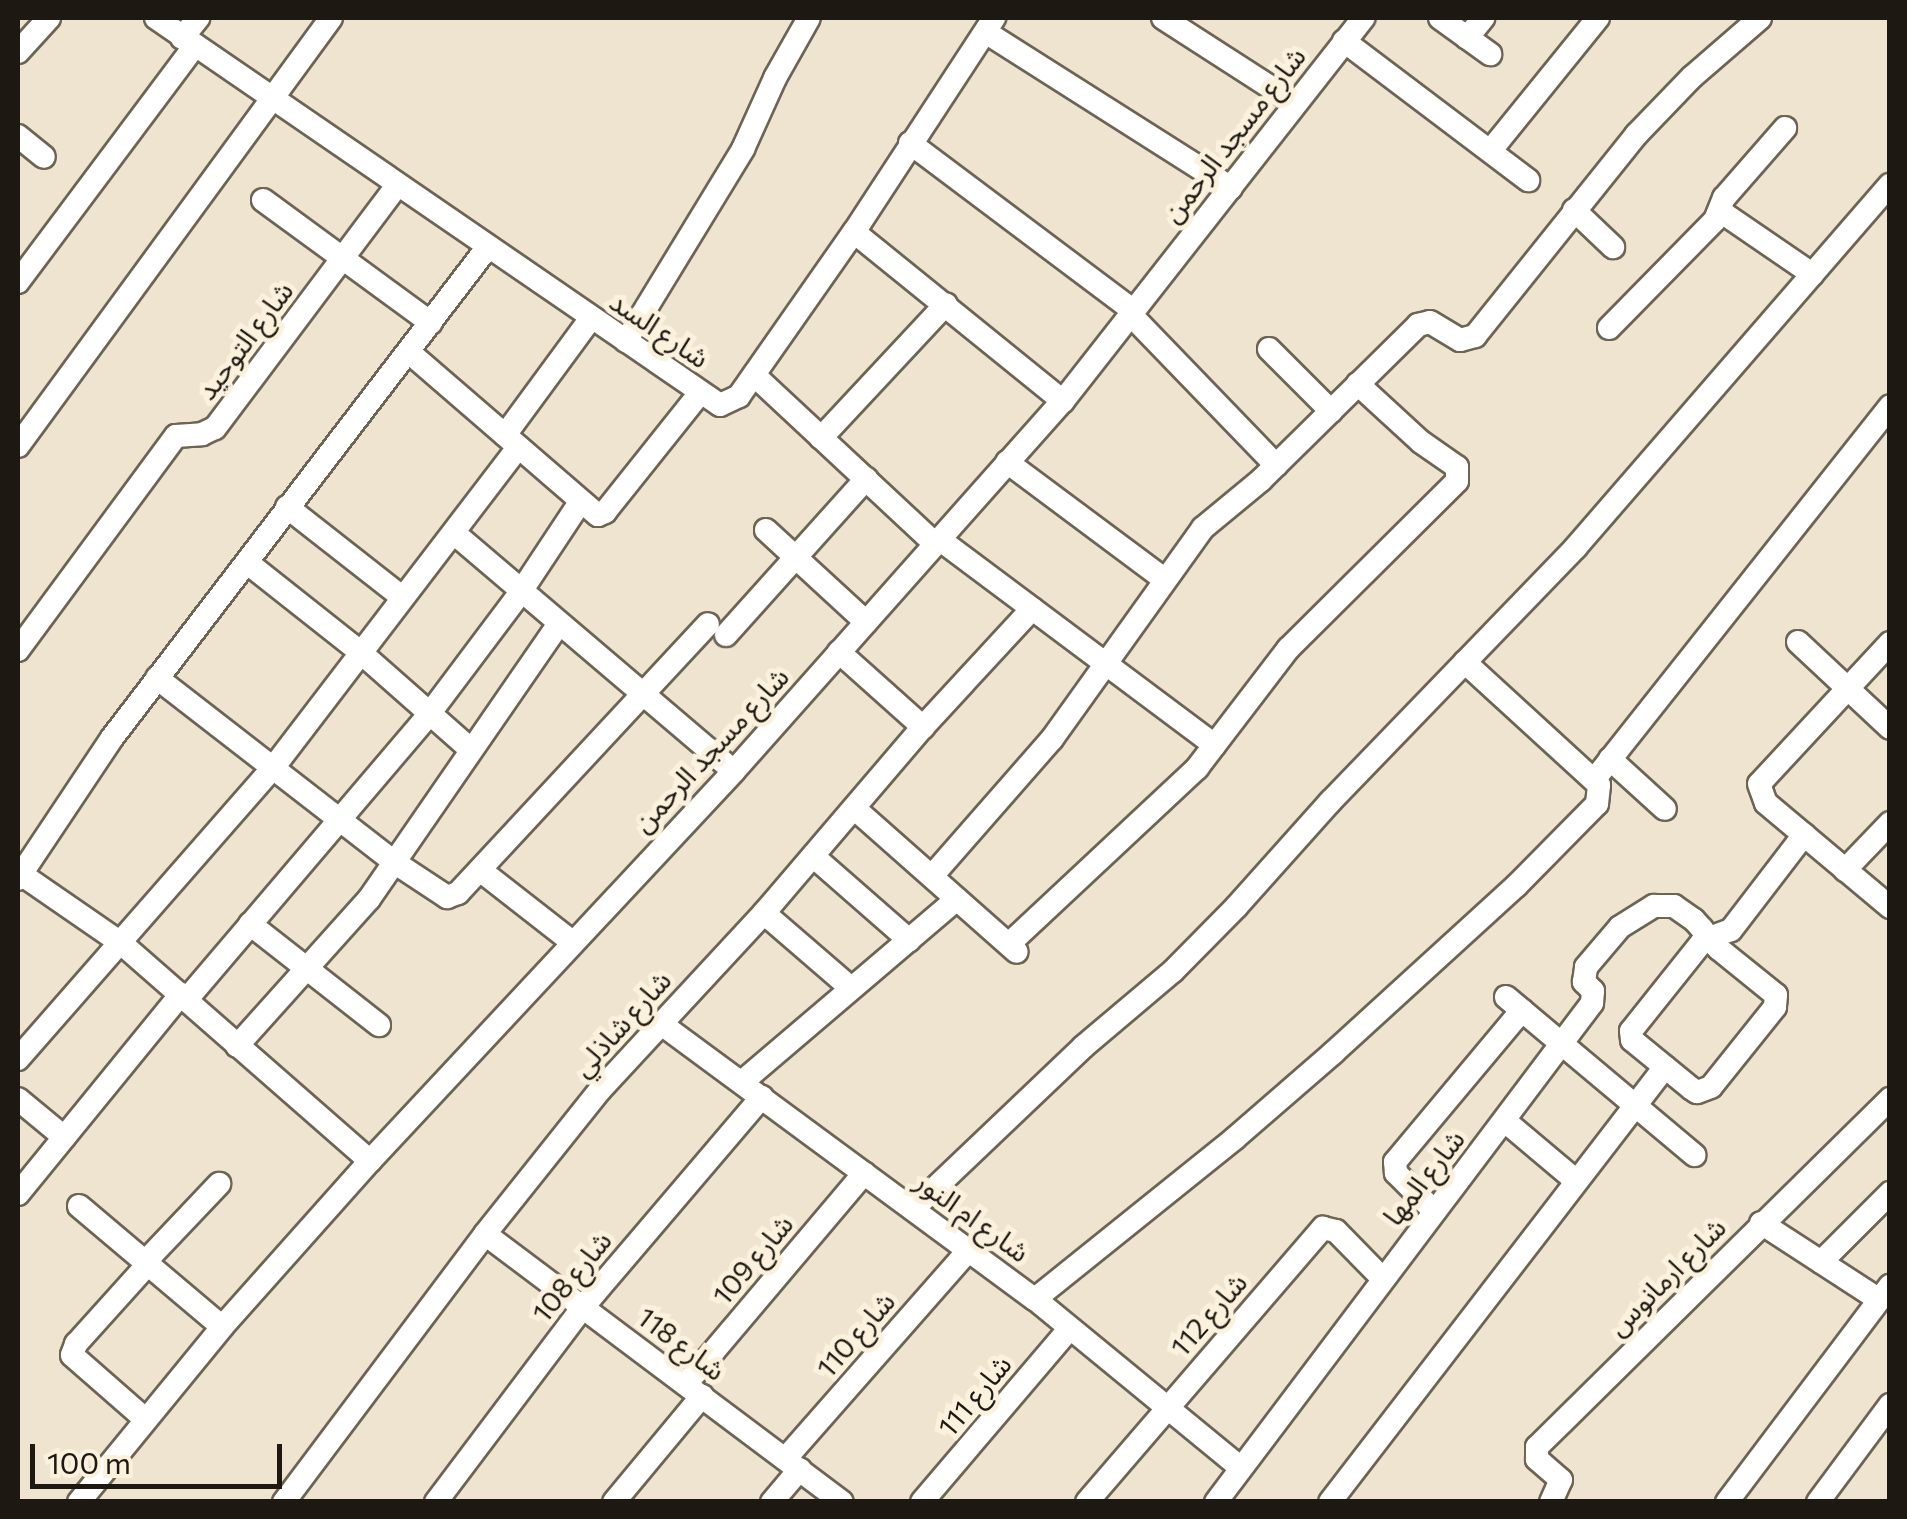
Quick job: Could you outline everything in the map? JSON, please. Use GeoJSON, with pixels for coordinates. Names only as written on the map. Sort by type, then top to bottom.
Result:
{"type":"FeatureCollection","features":[{"type":"Feature","properties":{"kind":"street"},"geometry":{"type":"LineString","coordinates":[[18,52],[49,18]]}},
{"type":"Feature","properties":{"kind":"street","name":"شارع السد"},"geometry":{"type":"LineString","coordinates":[[156,18],[713,402],[727,404],[754,375],[854,232],[990,25]]}},
{"type":"Feature","properties":{"kind":"street"},"geometry":{"type":"LineString","coordinates":[[18,282],[188,43],[198,18]]}},
{"type":"Feature","properties":{"kind":"street"},"geometry":{"type":"LineString","coordinates":[[18,446],[331,18]]}},
{"type":"Feature","properties":{"kind":"street"},"geometry":{"type":"LineString","coordinates":[[626,341],[743,149],[775,78],[810,18]]}},
{"type":"Feature","properties":{"kind":"street"},"geometry":{"type":"LineString","coordinates":[[1162,18],[1295,103]]}},
{"type":"Feature","properties":{"kind":"street","name":"شارع مسجد الرحمن"},"geometry":{"type":"LineString","coordinates":[[79,1502],[222,1327],[370,1161],[734,771],[1063,401],[1363,18]]}},
{"type":"Feature","properties":{"kind":"street"},"geometry":{"type":"LineString","coordinates":[[1440,18],[1490,54]]}},
{"type":"Feature","properties":{"kind":"street"},"geometry":{"type":"LineString","coordinates":[[1467,38],[1483,18]]}},
{"type":"Feature","properties":{"kind":"street"},"geometry":{"type":"LineString","coordinates":[[1492,150],[1598,18]]}},
{"type":"Feature","properties":{"kind":"street"},"geometry":{"type":"LineString","coordinates":[[932,876],[1052,738],[1203,528],[1276,465],[1418,324],[1430,322],[1460,340],[1475,336],[1574,210],[1662,107],[1760,18]]}},
{"type":"Feature","properties":{"kind":"street"},"geometry":{"type":"LineString","coordinates":[[990,25],[1231,188]]}},
{"type":"Feature","properties":{"kind":"street"},"geometry":{"type":"LineString","coordinates":[[1344,41],[1528,180]]}},
{"type":"Feature","properties":{"kind":"street"},"geometry":{"type":"LineString","coordinates":[[1609,328],[1720,210],[1724,198],[1786,128]]}},
{"type":"Feature","properties":{"kind":"street"},"geometry":{"type":"LineString","coordinates":[[18,136],[44,157]]}},
{"type":"Feature","properties":{"kind":"street"},"geometry":{"type":"LineString","coordinates":[[910,143],[1132,313],[1276,465]]}},
{"type":"Feature","properties":{"kind":"street"},"geometry":{"type":"LineString","coordinates":[[913,1210],[1083,1048],[1173,971],[1599,522],[1890,185]]}},
{"type":"Feature","properties":{"kind":"street","name":"شارع التوحيد"},"geometry":{"type":"LineString","coordinates":[[18,650],[176,436],[202,434],[215,428],[397,186]]}},
{"type":"Feature","properties":{"kind":"street"},"geometry":{"type":"LineString","coordinates":[[263,200],[431,324]]}},
{"type":"Feature","properties":{"kind":"street"},"geometry":{"type":"LineString","coordinates":[[1574,210],[1614,247]]}},
{"type":"Feature","properties":{"kind":"street"},"geometry":{"type":"LineString","coordinates":[[1720,210],[1812,274]]}},
{"type":"Feature","properties":{"kind":"street"},"geometry":{"type":"LineString","coordinates":[[854,232],[1063,401]]}},
{"type":"Feature","properties":{"kind":"street"},"geometry":{"type":"LineString","coordinates":[[370,1161],[121,943],[19,875],[158,678],[410,353],[486,248]]}},
{"type":"Feature","properties":{"kind":"street"},"geometry":{"type":"LineString","coordinates":[[821,438],[946,304]]}},
{"type":"Feature","properties":{"kind":"street"},"geometry":{"type":"LineString","coordinates":[[18,1059],[273,768],[359,651],[454,533],[591,318]]}},
{"type":"Feature","properties":{"kind":"street"},"geometry":{"type":"LineString","coordinates":[[1270,349],[1331,411]]}},
{"type":"Feature","properties":{"kind":"street"},"geometry":{"type":"LineString","coordinates":[[410,353],[595,513],[605,512],[700,393]]}},
{"type":"Feature","properties":{"kind":"street"},"geometry":{"type":"LineString","coordinates":[[754,375],[937,542],[1214,745]]}},
{"type":"Feature","properties":{"kind":"street"},"geometry":{"type":"LineString","coordinates":[[854,808],[1013,948],[1198,768],[1288,649],[1459,477],[1449,460],[1421,442],[1358,384]]}},
{"type":"Feature","properties":{"kind":"street"},"geometry":{"type":"LineString","coordinates":[[1594,780],[1890,406]]}},
{"type":"Feature","properties":{"kind":"street"},"geometry":{"type":"LineString","coordinates":[[1008,462],[1164,579]]}},
{"type":"Feature","properties":{"kind":"street"},"geometry":{"type":"LineString","coordinates":[[158,678],[394,862],[446,897],[458,894],[642,694],[796,557],[866,479]]}},
{"type":"Feature","properties":{"kind":"street"},"geometry":{"type":"LineString","coordinates":[[18,1194],[430,713],[520,593],[580,501]]}},
{"type":"Feature","properties":{"kind":"street"},"geometry":{"type":"LineString","coordinates":[[287,507],[403,598]]}},
{"type":"Feature","properties":{"kind":"street"},"geometry":{"type":"LineString","coordinates":[[766,530],[866,622]]}},
{"type":"Feature","properties":{"kind":"street"},"geometry":{"type":"LineString","coordinates":[[454,533],[734,771]]}},
{"type":"Feature","properties":{"kind":"street"},"geometry":{"type":"LineString","coordinates":[[249,564],[359,651],[470,749]]}},
{"type":"Feature","properties":{"kind":"street","name":"شارع شاذلي"},"geometry":{"type":"LineString","coordinates":[[286,1501],[485,1234],[660,1022],[764,913],[923,727],[1032,609]]}},
{"type":"Feature","properties":{"kind":"street"},"geometry":{"type":"LineString","coordinates":[[238,1046],[362,907],[558,624]]}},
{"type":"Feature","properties":{"kind":"street"},"geometry":{"type":"LineString","coordinates":[[1798,642],[1890,728]]}},
{"type":"Feature","properties":{"kind":"street"},"geometry":{"type":"LineString","coordinates":[[1890,643],[1759,784],[1766,803],[1890,907]]}},
{"type":"Feature","properties":{"kind":"street"},"geometry":{"type":"LineString","coordinates":[[838,652],[923,727]]}},
{"type":"Feature","properties":{"kind":"street"},"geometry":{"type":"LineString","coordinates":[[1035,1299],[1235,1138],[1451,947],[1597,804],[1602,791],[1594,780],[1465,662]]}},
{"type":"Feature","properties":{"kind":"street"},"geometry":{"type":"LineString","coordinates":[[1610,759],[1665,809]]}},
{"type":"Feature","properties":{"kind":"street"},"geometry":{"type":"LineString","coordinates":[[1845,870],[1890,823]]}},
{"type":"Feature","properties":{"kind":"street"},"geometry":{"type":"LineString","coordinates":[[1709,938],[1776,995],[1776,1007],[1705,1091],[1692,1089],[1632,1040],[1632,1031],[1709,938],[1731,930],[1804,835]]}},
{"type":"Feature","properties":{"kind":"street"},"geometry":{"type":"LineString","coordinates":[[813,856],[909,940]]}},
{"type":"Feature","properties":{"kind":"street"},"geometry":{"type":"LineString","coordinates":[[480,870],[572,942]]}},
{"type":"Feature","properties":{"kind":"street"},"geometry":{"type":"LineString","coordinates":[[742,1082],[957,898]]}},
{"type":"Feature","properties":{"kind":"street","name":"شارع المها"},"geometry":{"type":"LineString","coordinates":[[1216,1502],[1595,998],[1584,982],[1586,968],[1620,927],[1663,905],[1674,906],[1709,938]]}},
{"type":"Feature","properties":{"kind":"street"},"geometry":{"type":"LineString","coordinates":[[764,913],[852,988]]}},
{"type":"Feature","properties":{"kind":"street"},"geometry":{"type":"LineString","coordinates":[[250,924],[379,1026]]}},
{"type":"Feature","properties":{"kind":"street"},"geometry":{"type":"LineString","coordinates":[[1434,1211],[1396,1173],[1395,1162],[1514,1004],[1694,1155]]}},
{"type":"Feature","properties":{"kind":"street","name":"شارع ام النور"},"geometry":{"type":"LineString","coordinates":[[660,1022],[1035,1299],[1241,1468]]}},
{"type":"Feature","properties":{"kind":"street"},"geometry":{"type":"LineString","coordinates":[[1330,1502],[1665,1067]]}},
{"type":"Feature","properties":{"kind":"street","name":"شارع 108"},"geometry":{"type":"LineString","coordinates":[[436,1502],[583,1307],[762,1097]]}},
{"type":"Feature","properties":{"kind":"street","name":"شارع ارمانوس"},"geometry":{"type":"LineString","coordinates":[[1550,1502],[1561,1480],[1538,1459],[1535,1451],[1890,1098]]}},
{"type":"Feature","properties":{"kind":"street"},"geometry":{"type":"LineString","coordinates":[[18,1099],[64,1137]]}},
{"type":"Feature","properties":{"kind":"street"},"geometry":{"type":"LineString","coordinates":[[1505,1121],[1575,1180]]}},
{"type":"Feature","properties":{"kind":"street","name":"شارع 109"},"geometry":{"type":"LineString","coordinates":[[614,1502],[694,1390],[864,1173]]}},
{"type":"Feature","properties":{"kind":"street"},"geometry":{"type":"LineString","coordinates":[[145,1419],[72,1356],[76,1344],[219,1184]]}},
{"type":"Feature","properties":{"kind":"street"},"geometry":{"type":"LineString","coordinates":[[1822,1262],[1890,1193]]}},
{"type":"Feature","properties":{"kind":"street"},"geometry":{"type":"LineString","coordinates":[[79,1206],[222,1327]]}},
{"type":"Feature","properties":{"kind":"street"},"geometry":{"type":"LineString","coordinates":[[1727,1502],[1884,1292],[1822,1262],[1761,1223]]}},
{"type":"Feature","properties":{"kind":"street","name":"شارع 112"},"geometry":{"type":"LineString","coordinates":[[1087,1502],[1323,1228],[1336,1230],[1382,1278]]}},
{"type":"Feature","properties":{"kind":"street","name":"شارع 118"},"geometry":{"type":"LineString","coordinates":[[485,1234],[842,1502]]}},
{"type":"Feature","properties":{"kind":"street","name":"شارع 110"},"geometry":{"type":"LineString","coordinates":[[772,1502],[793,1463],[968,1250]]}},
{"type":"Feature","properties":{"kind":"street","name":"شارع 111"},"geometry":{"type":"LineString","coordinates":[[922,1502],[1070,1328]]}},
{"type":"Feature","properties":{"kind":"street"},"geometry":{"type":"LineString","coordinates":[[1818,1502],[1890,1404]]}}]}
